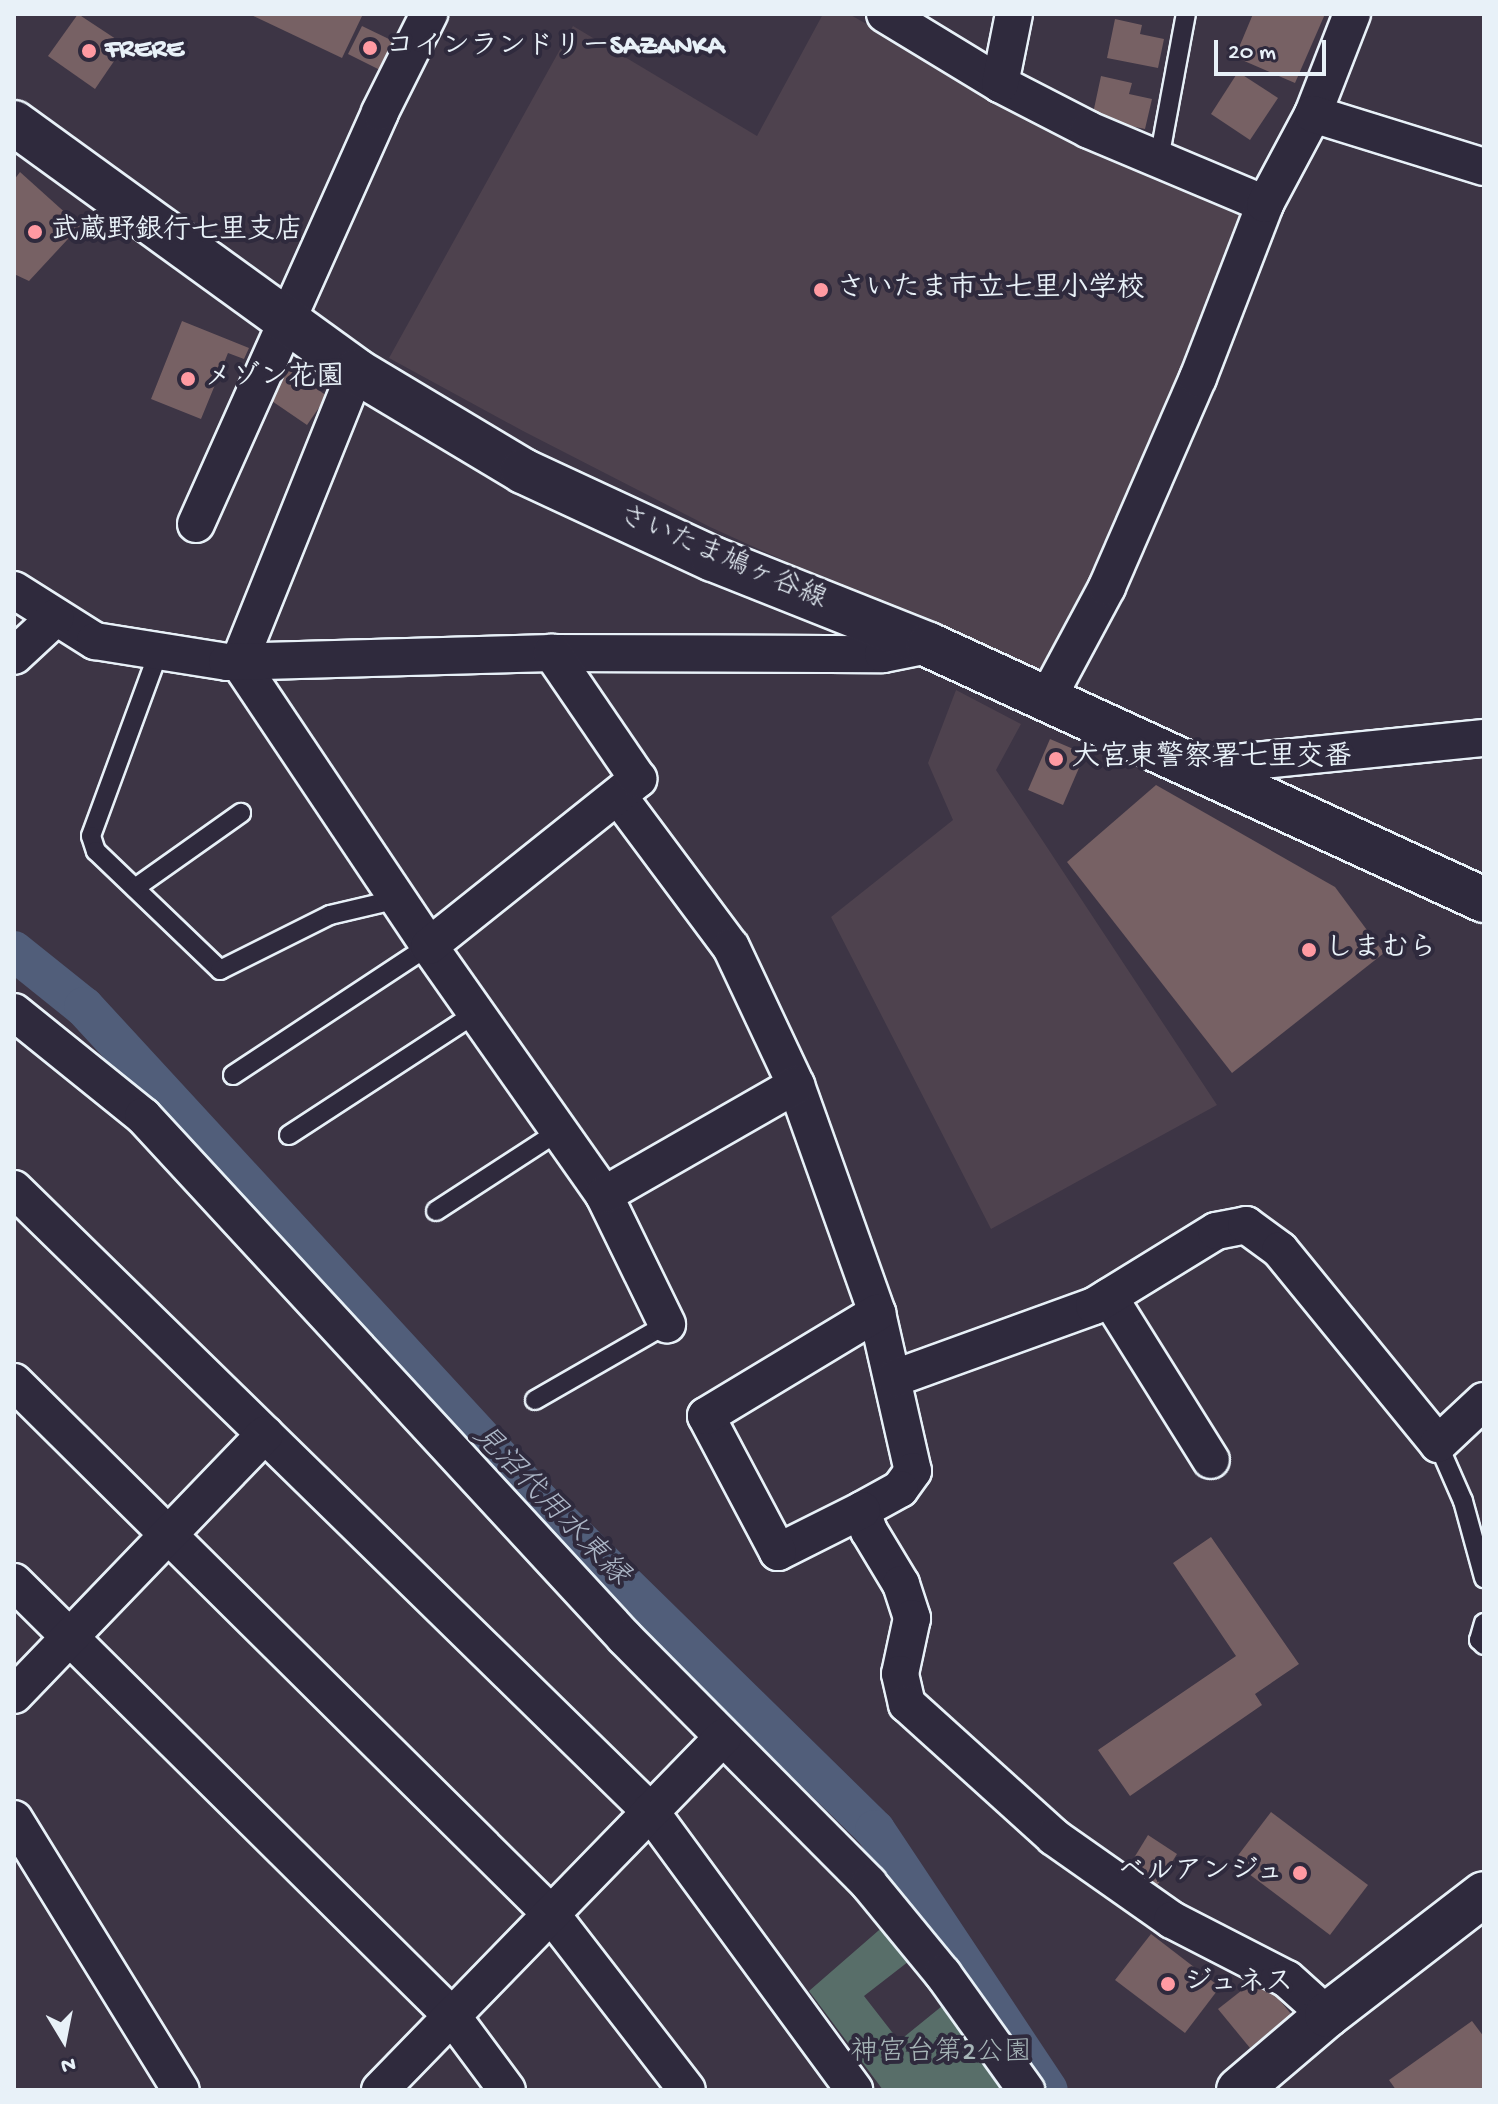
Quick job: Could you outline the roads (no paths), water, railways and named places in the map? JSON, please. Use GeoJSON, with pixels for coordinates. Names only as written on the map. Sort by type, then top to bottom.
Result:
{"type":"FeatureCollection","features":[{"type":"Feature","properties":{"kind":"main road","name":"さいたま鳩ヶ谷線"},"geometry":{"type":"LineString","coordinates":[[14,123],[290,320],[356,371],[523,471],[713,559],[929,645],[1484,900]]}},
{"type":"Feature","properties":{"kind":"main road"},"geometry":{"type":"LineString","coordinates":[[1247,2087],[1327,2015],[1484,1894]]}},
{"type":"Feature","properties":{"kind":"street"},"geometry":{"type":"LineString","coordinates":[[196,524],[290,320],[380,112],[429,14]]}},
{"type":"Feature","properties":{"kind":"street"},"geometry":{"type":"LineString","coordinates":[[885,14],[1000,84],[1089,130],[1265,204]]}},
{"type":"Feature","properties":{"kind":"street"},"geometry":{"type":"LineString","coordinates":[[1000,84],[1014,14]]}},
{"type":"Feature","properties":{"kind":"street"},"geometry":{"type":"LineString","coordinates":[[1047,699],[1113,573],[1198,378],[1265,204],[1313,114],[1352,14]]}},
{"type":"Feature","properties":{"kind":"street"},"geometry":{"type":"LineString","coordinates":[[1313,114],[1484,167]]}},
{"type":"Feature","properties":{"kind":"street"},"geometry":{"type":"LineString","coordinates":[[239,662],[356,371]]}},
{"type":"Feature","properties":{"kind":"street"},"geometry":{"type":"LineString","coordinates":[[14,590],[95,641],[239,662],[552,653],[883,654],[929,645]]}},
{"type":"Feature","properties":{"kind":"street"},"geometry":{"type":"LineString","coordinates":[[14,656],[56,617]]}},
{"type":"Feature","properties":{"kind":"street"},"geometry":{"type":"LineString","coordinates":[[429,946],[638,779],[552,653]]}},
{"type":"Feature","properties":{"kind":"street"},"geometry":{"type":"LineString","coordinates":[[239,662],[429,946],[604,1195],[667,1324]]}},
{"type":"Feature","properties":{"kind":"street"},"geometry":{"type":"LineString","coordinates":[[1193,767],[1484,738]]}},
{"type":"Feature","properties":{"kind":"street"},"geometry":{"type":"LineString","coordinates":[[619,797],[731,947],[796,1085],[877,1313],[895,1378],[913,1471],[900,1489],[778,1552],[706,1416],[877,1313]]}},
{"type":"Feature","properties":{"kind":"street"},"geometry":{"type":"LineString","coordinates":[[14,1012],[143,1116],[625,1638],[869,1884],[943,1974],[1026,2090]]}},
{"type":"Feature","properties":{"kind":"street"},"geometry":{"type":"LineString","coordinates":[[604,1195],[796,1085]]}},
{"type":"Feature","properties":{"kind":"street"},"geometry":{"type":"LineString","coordinates":[[14,1189],[650,1811],[854,2090]]}},
{"type":"Feature","properties":{"kind":"street"},"geometry":{"type":"LineString","coordinates":[[895,1378],[1094,1306],[1216,1231],[1246,1225],[1280,1250],[1438,1444],[1484,1401]]}},
{"type":"Feature","properties":{"kind":"street"},"geometry":{"type":"LineString","coordinates":[[1109,1297],[1211,1460]]}},
{"type":"Feature","properties":{"kind":"street"},"geometry":{"type":"LineString","coordinates":[[14,1382],[551,1914],[687,2090]]}},
{"type":"Feature","properties":{"kind":"street"},"geometry":{"type":"LineString","coordinates":[[14,1695],[265,1434]]}},
{"type":"Feature","properties":{"kind":"street"},"geometry":{"type":"LineString","coordinates":[[862,1510],[869,1531],[901,1584],[912,1618],[900,1674],[907,1704],[1054,1837],[1172,1920],[1287,1979],[1327,2015]]}},
{"type":"Feature","properties":{"kind":"street"},"geometry":{"type":"LineString","coordinates":[[14,1582],[452,2016],[507,2090]]}},
{"type":"Feature","properties":{"kind":"street"},"geometry":{"type":"LineString","coordinates":[[380,2090],[723,1737]]}},
{"type":"Feature","properties":{"kind":"street"},"geometry":{"type":"LineString","coordinates":[[14,1819],[181,2090]]}},
{"type":"Feature","properties":{"kind":"lane"},"geometry":{"type":"LineString","coordinates":[[1159,159],[1186,14]]}},
{"type":"Feature","properties":{"kind":"lane"},"geometry":{"type":"LineString","coordinates":[[159,651],[91,836],[96,851],[220,970],[330,915],[398,899]]}},
{"type":"Feature","properties":{"kind":"lane"},"geometry":{"type":"LineString","coordinates":[[135,888],[241,813]]}},
{"type":"Feature","properties":{"kind":"lane"},"geometry":{"type":"LineString","coordinates":[[233,1075],[429,946]]}},
{"type":"Feature","properties":{"kind":"lane"},"geometry":{"type":"LineString","coordinates":[[289,1135],[478,1012]]}},
{"type":"Feature","properties":{"kind":"lane"},"geometry":{"type":"LineString","coordinates":[[436,1211],[559,1131]]}},
{"type":"Feature","properties":{"kind":"lane"},"geometry":{"type":"LineString","coordinates":[[535,1400],[667,1324]]}},
{"type":"Feature","properties":{"kind":"lane"},"geometry":{"type":"LineString","coordinates":[[1438,1444],[1463,1501],[1484,1578]]}},
{"type":"Feature","properties":{"kind":"lane"},"geometry":{"type":"LineString","coordinates":[[1484,1623],[1479,1640],[1484,1645]]}},
{"type":"Feature","properties":{"kind":"waterway","name":"見沼代用水東縁"},"geometry":{"type":"LineString","coordinates":[[14,951],[84,1007],[537,1499],[875,1830],[1048,2090]]}},
{"type":"Feature","properties":{"kind":"place","name":"コインランドリーSAZANKA"},"geometry":{"type":"Point","coordinates":[370,48]}},
{"type":"Feature","properties":{"kind":"place","name":"FRERE"},"geometry":{"type":"Point","coordinates":[89,51]}},
{"type":"Feature","properties":{"kind":"place","name":"武蔵野銀行七里支店"},"geometry":{"type":"Point","coordinates":[35,232]}},
{"type":"Feature","properties":{"kind":"place","name":"さいたま市立七里小学校"},"geometry":{"type":"Point","coordinates":[821,290]}},
{"type":"Feature","properties":{"kind":"place","name":"メゾン花園"},"geometry":{"type":"Point","coordinates":[188,379]}},
{"type":"Feature","properties":{"kind":"place","name":"大宮東警察署七里交番"},"geometry":{"type":"Point","coordinates":[1056,759]}},
{"type":"Feature","properties":{"kind":"place","name":"しまむら"},"geometry":{"type":"Point","coordinates":[1309,950]}},
{"type":"Feature","properties":{"kind":"place","name":"ベルアンジュ"},"geometry":{"type":"Point","coordinates":[1300,1873]}},
{"type":"Feature","properties":{"kind":"place","name":"ジュネス"},"geometry":{"type":"Point","coordinates":[1168,1984]}},
{"type":"Feature","properties":{"kind":"park label","name":"神宮台第2公園"},"geometry":{"type":"Point","coordinates":[941,2054]}}]}
